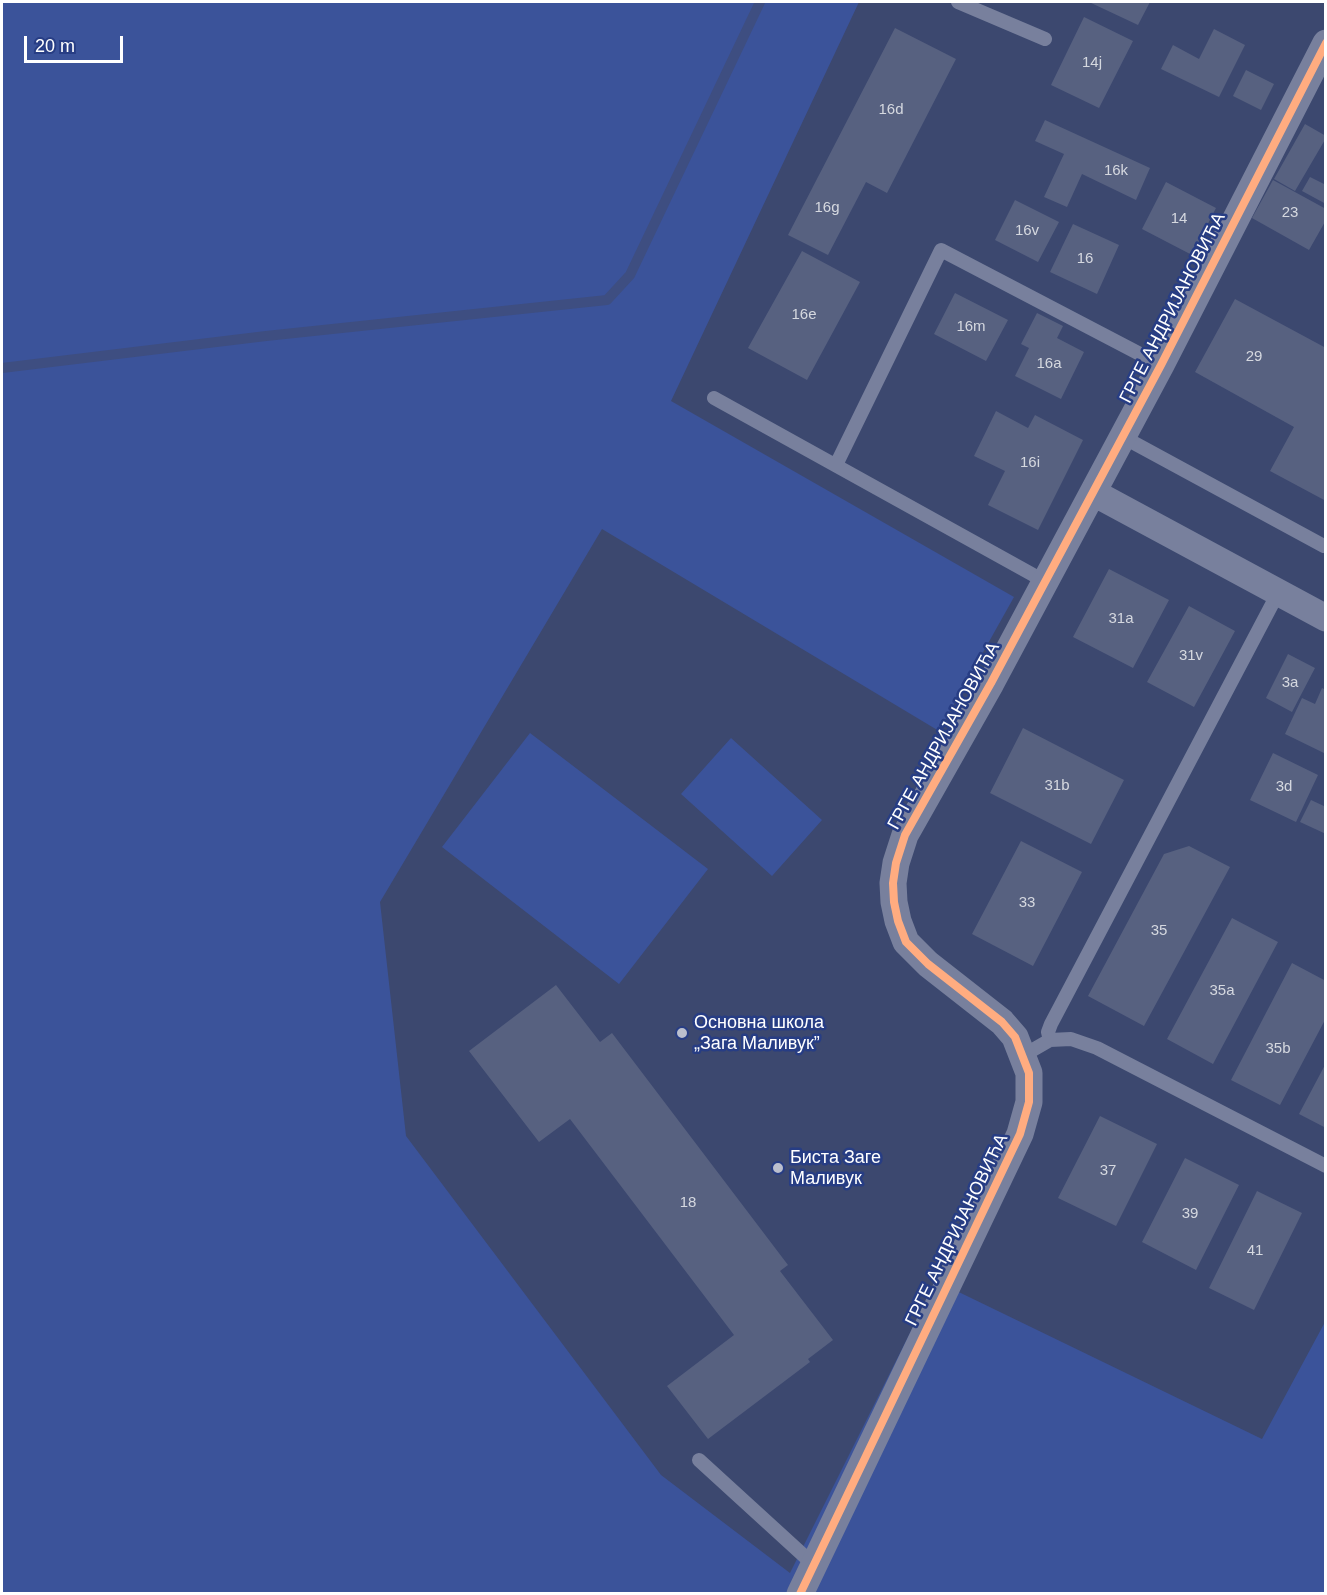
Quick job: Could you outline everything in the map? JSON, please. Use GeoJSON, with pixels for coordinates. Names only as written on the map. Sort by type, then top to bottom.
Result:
{"type":"FeatureCollection","features":[{"type":"Feature","properties":{"kind":"street","name":"ГРГЕ АНДРИЈАНОВИЋА"},"geometry":{"type":"LineString","coordinates":[[800,1593],[1020,1134],[1029,1102],[1029,1073],[1024,1055],[1015,1037],[1002,1022],[928,964],[906,942],[898,921],[893,883],[896,862],[905,835],[1094,492],[1326,44]]}},
{"type":"Feature","properties":{"kind":"street"},"geometry":{"type":"LineString","coordinates":[[1094,492],[1326,618]]}},
{"type":"Feature","properties":{"kind":"lane"},"geometry":{"type":"LineString","coordinates":[[958,2],[1045,39]]}},
{"type":"Feature","properties":{"kind":"lane"},"geometry":{"type":"LineString","coordinates":[[836,465],[941,250],[1161,365]]}},
{"type":"Feature","properties":{"kind":"lane"},"geometry":{"type":"LineString","coordinates":[[714,398],[1046,582]]}},
{"type":"Feature","properties":{"kind":"lane"},"geometry":{"type":"LineString","coordinates":[[1123,437],[1324,546]]}},
{"type":"Feature","properties":{"kind":"lane"},"geometry":{"type":"LineString","coordinates":[[1050,1040],[1048,1032],[1051,1024],[1278,593]]}},
{"type":"Feature","properties":{"kind":"lane"},"geometry":{"type":"LineString","coordinates":[[1024,1055],[1050,1040],[1071,1039],[1097,1048],[1326,1166]]}},
{"type":"Feature","properties":{"kind":"lane"},"geometry":{"type":"LineString","coordinates":[[699,1460],[814,1565]]}},
{"type":"Feature","properties":{"kind":"shaded area"},"geometry":{"type":"Polygon","coordinates":[[[2,2],[859,2],[671,401],[1014,597],[939,731],[602,529],[380,902],[406,1136],[661,1475],[790,1573],[936,1281],[1262,1439],[1325,1322],[1325,1593],[2,1594],[2,2]]]}},
{"type":"Feature","properties":{"kind":"shaded area"},"geometry":{"type":"Polygon","coordinates":[[[530,733],[708,869],[619,984],[442,847],[530,733]]]}},
{"type":"Feature","properties":{"kind":"shaded area"},"geometry":{"type":"Polygon","coordinates":[[[731,738],[822,820],[772,876],[681,794],[731,738]]]}},
{"type":"Feature","properties":{"kind":"building"},"geometry":{"type":"Polygon","coordinates":[[[1089,2],[1150,2],[1138,25],[1089,2]]]}},
{"type":"Feature","properties":{"kind":"building"},"geometry":{"type":"Polygon","coordinates":[[[1084,17],[1133,41],[1099,108],[1051,85],[1084,17]]]}},
{"type":"Feature","properties":{"kind":"building"},"geometry":{"type":"Polygon","coordinates":[[[895,28],[956,59],[887,193],[866,182],[828,255],[788,235],[895,28]]]}},
{"type":"Feature","properties":{"kind":"building"},"geometry":{"type":"Polygon","coordinates":[[[1214,29],[1245,45],[1219,97],[1161,69],[1173,45],[1199,59],[1214,29]]]}},
{"type":"Feature","properties":{"kind":"building"},"geometry":{"type":"Polygon","coordinates":[[[1246,70],[1274,84],[1261,110],[1233,96],[1246,70]]]}},
{"type":"Feature","properties":{"kind":"building"},"geometry":{"type":"Polygon","coordinates":[[[1045,120],[1150,168],[1136,200],[1082,174],[1067,207],[1044,197],[1064,154],[1035,141],[1045,120]]]}},
{"type":"Feature","properties":{"kind":"building"},"geometry":{"type":"Polygon","coordinates":[[[1305,124],[1326,138],[1295,191],[1274,179],[1305,124]]]}},
{"type":"Feature","properties":{"kind":"building"},"geometry":{"type":"Polygon","coordinates":[[[1310,177],[1326,185],[1326,204],[1302,191],[1310,177]]]}},
{"type":"Feature","properties":{"kind":"building"},"geometry":{"type":"Polygon","coordinates":[[[1273,180],[1326,209],[1326,220],[1309,250],[1252,218],[1273,180]]]}},
{"type":"Feature","properties":{"kind":"building"},"geometry":{"type":"Polygon","coordinates":[[[1166,182],[1216,208],[1192,255],[1142,229],[1166,182]]]}},
{"type":"Feature","properties":{"kind":"building"},"geometry":{"type":"Polygon","coordinates":[[[1015,200],[1059,222],[1038,262],[995,240],[1015,200]]]}},
{"type":"Feature","properties":{"kind":"building"},"geometry":{"type":"Polygon","coordinates":[[[1073,224],[1119,245],[1097,294],[1050,272],[1073,224]]]}},
{"type":"Feature","properties":{"kind":"building"},"geometry":{"type":"Polygon","coordinates":[[[802,251],[860,282],[807,380],[748,348],[802,251]]]}},
{"type":"Feature","properties":{"kind":"building"},"geometry":{"type":"Polygon","coordinates":[[[955,293],[1008,320],[986,361],[934,334],[955,293]]]}},
{"type":"Feature","properties":{"kind":"building"},"geometry":{"type":"Polygon","coordinates":[[[1235,299],[1326,348],[1326,501],[1270,471],[1294,427],[1195,372],[1235,299]]]}},
{"type":"Feature","properties":{"kind":"building"},"geometry":{"type":"Polygon","coordinates":[[[1037,313],[1063,326],[1057,338],[1084,352],[1061,399],[1015,376],[1029,348],[1021,344],[1037,313]]]}},
{"type":"Feature","properties":{"kind":"building"},"geometry":{"type":"Polygon","coordinates":[[[996,411],[1028,428],[1035,415],[1083,440],[1038,530],[988,505],[1005,471],[974,456],[996,411]]]}},
{"type":"Feature","properties":{"kind":"building"},"geometry":{"type":"Polygon","coordinates":[[[1109,569],[1169,600],[1133,668],[1073,637],[1109,569]]]}},
{"type":"Feature","properties":{"kind":"building"},"geometry":{"type":"Polygon","coordinates":[[[1189,606],[1235,631],[1194,707],[1147,682],[1189,606]]]}},
{"type":"Feature","properties":{"kind":"building"},"geometry":{"type":"Polygon","coordinates":[[[1288,654],[1315,668],[1292,712],[1266,698],[1288,654]]]}},
{"type":"Feature","properties":{"kind":"building"},"geometry":{"type":"Polygon","coordinates":[[[1322,688],[1326,690],[1326,754],[1285,734],[1302,698],[1315,704],[1322,688]]]}},
{"type":"Feature","properties":{"kind":"building"},"geometry":{"type":"Polygon","coordinates":[[[1023,728],[1124,780],[1091,844],[990,793],[1023,728]]]}},
{"type":"Feature","properties":{"kind":"building"},"geometry":{"type":"Polygon","coordinates":[[[1273,753],[1318,775],[1296,822],[1250,800],[1273,753]]]}},
{"type":"Feature","properties":{"kind":"building"},"geometry":{"type":"Polygon","coordinates":[[[1311,800],[1326,807],[1326,834],[1300,822],[1311,800]]]}},
{"type":"Feature","properties":{"kind":"building"},"geometry":{"type":"Polygon","coordinates":[[[1021,841],[1082,872],[1033,966],[972,934],[1021,841]]]}},
{"type":"Feature","properties":{"kind":"building"},"geometry":{"type":"Polygon","coordinates":[[[1189,846],[1230,867],[1144,1026],[1088,996],[1164,854],[1189,846]]]}},
{"type":"Feature","properties":{"kind":"building"},"geometry":{"type":"Polygon","coordinates":[[[1232,918],[1278,942],[1213,1064],[1167,1039],[1232,918]]]}},
{"type":"Feature","properties":{"kind":"building"},"geometry":{"type":"Polygon","coordinates":[[[1292,963],[1326,981],[1326,1018],[1280,1105],[1231,1080],[1292,963]]]}},
{"type":"Feature","properties":{"kind":"building"},"geometry":{"type":"Polygon","coordinates":[[[556,985],[600,1042],[612,1033],[788,1265],[780,1271],[833,1340],[808,1359],[810,1362],[708,1439],[667,1386],[734,1335],[570,1119],[539,1142],[469,1051],[556,985]]]}},
{"type":"Feature","properties":{"kind":"building"},"geometry":{"type":"Polygon","coordinates":[[[1326,1063],[1326,1128],[1299,1114],[1326,1063]]]}},
{"type":"Feature","properties":{"kind":"building"},"geometry":{"type":"Polygon","coordinates":[[[1100,1116],[1157,1144],[1116,1226],[1058,1198],[1100,1116]]]}},
{"type":"Feature","properties":{"kind":"building"},"geometry":{"type":"Polygon","coordinates":[[[1185,1158],[1239,1185],[1196,1270],[1142,1242],[1185,1158]]]}},
{"type":"Feature","properties":{"kind":"building"},"geometry":{"type":"Polygon","coordinates":[[[1257,1191],[1302,1213],[1254,1310],[1209,1288],[1257,1191]]]}},
{"type":"Feature","properties":{"kind":"waterway"},"geometry":{"type":"LineString","coordinates":[[2,368],[266,336],[607,300],[630,275],[760,2]]}},
{"type":"Feature","properties":{"kind":"cycle path"},"geometry":{"type":"LineString","coordinates":[[800,1594],[1020,1134],[1029,1102],[1029,1073],[1015,1037],[1002,1022],[928,964],[906,942],[898,921],[893,883],[896,863],[905,835],[991,683],[1161,365],[1326,43]]}},
{"type":"Feature","properties":{"kind":"place","name":"Основна школа „Зага Маливук”"},"geometry":{"type":"Point","coordinates":[682,1033]}},
{"type":"Feature","properties":{"kind":"place","name":"Биста Заге Маливук"},"geometry":{"type":"Point","coordinates":[778,1168]}}]}
